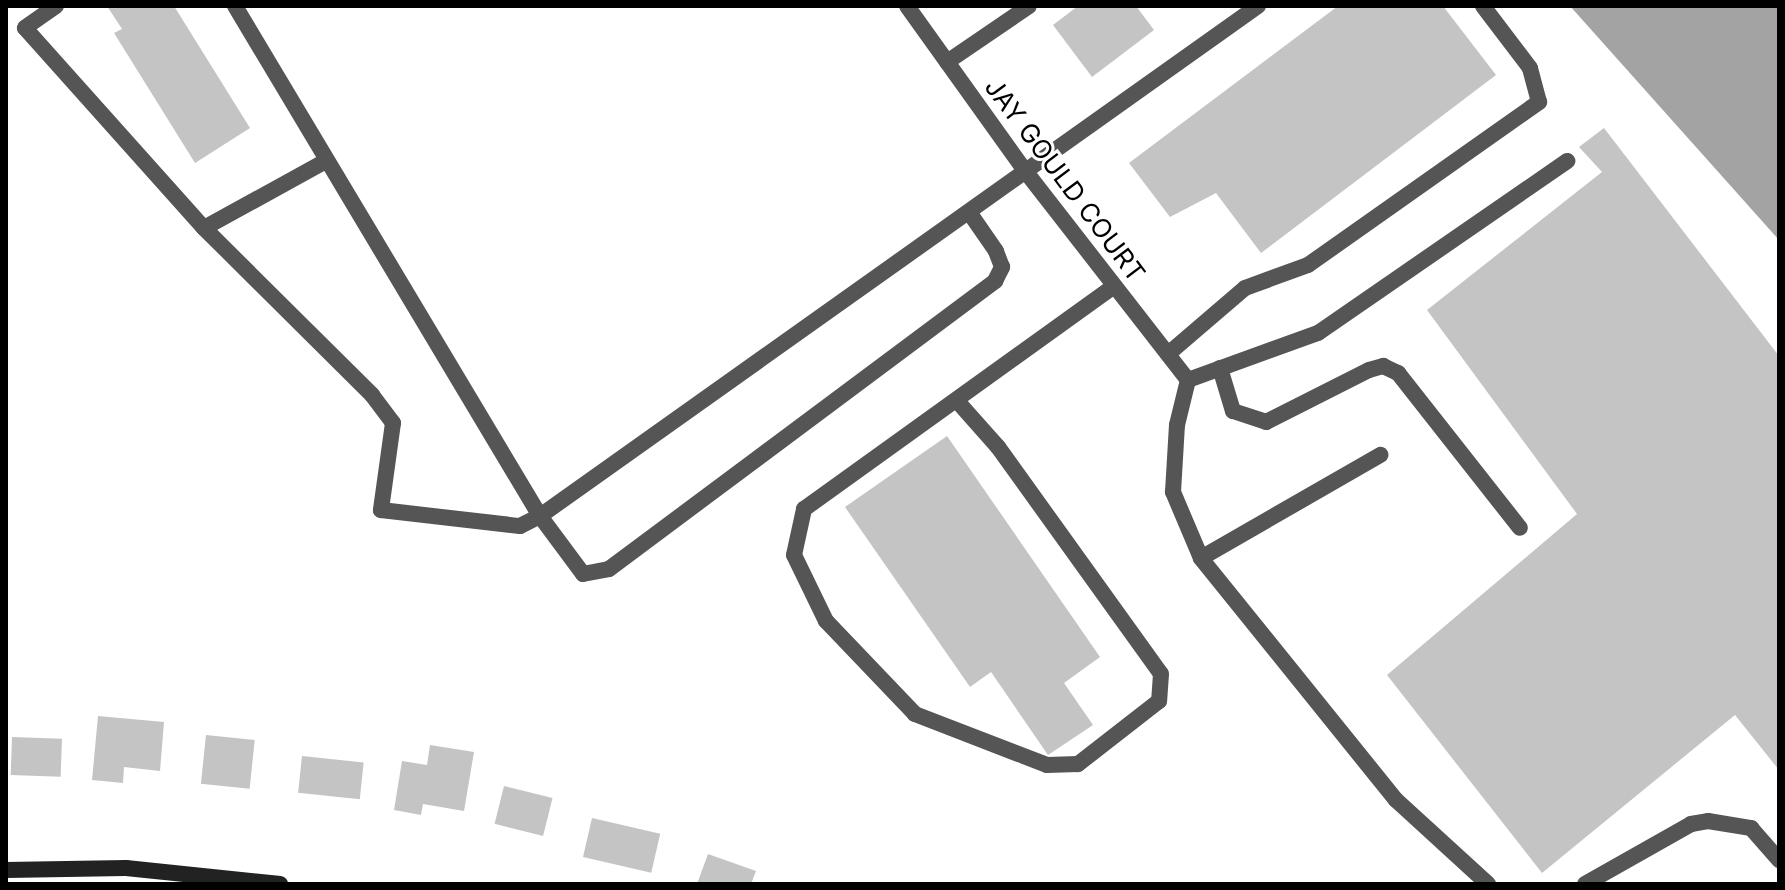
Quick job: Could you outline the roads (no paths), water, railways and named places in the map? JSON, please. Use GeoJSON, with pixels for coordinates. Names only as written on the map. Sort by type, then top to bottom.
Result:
{"type":"FeatureCollection","features":[{"type":"Feature","properties":{"kind":"street"},"geometry":{"type":"LineString","coordinates":[[56,6],[25,28],[204,228],[372,395],[393,423],[381,510],[520,526],[540,516],[1258,6]]}},
{"type":"Feature","properties":{"kind":"street"},"geometry":{"type":"LineString","coordinates":[[235,6],[540,516],[583,574],[609,569],[995,281],[1002,267],[999,259],[969,212]]}},
{"type":"Feature","properties":{"kind":"street","name":"JAY GOULD COURT"},"geometry":{"type":"LineString","coordinates":[[907,6],[1026,172],[1188,380]]}},
{"type":"Feature","properties":{"kind":"street"},"geometry":{"type":"LineString","coordinates":[[947,62],[1029,6]]}},
{"type":"Feature","properties":{"kind":"street"},"geometry":{"type":"LineString","coordinates":[[1168,354],[1245,288],[1308,265],[1539,102],[1530,68],[1483,6]]}},
{"type":"Feature","properties":{"kind":"street"},"geometry":{"type":"LineString","coordinates":[[204,228],[326,161]]}},
{"type":"Feature","properties":{"kind":"street"},"geometry":{"type":"LineString","coordinates":[[1488,884],[1396,800],[1201,558],[1173,492],[1177,425],[1188,380],[1318,333],[1567,161]]}},
{"type":"Feature","properties":{"kind":"street"},"geometry":{"type":"LineString","coordinates":[[958,402],[998,447],[1161,674],[1159,701],[1078,764],[1047,765],[915,714],[826,621],[794,555],[804,509],[958,402],[1114,286]]}},
{"type":"Feature","properties":{"kind":"street"},"geometry":{"type":"LineString","coordinates":[[1220,368],[1233,411],[1266,422],[1369,370],[1383,366],[1398,373],[1520,528]]}},
{"type":"Feature","properties":{"kind":"street"},"geometry":{"type":"LineString","coordinates":[[1201,558],[1380,455]]}},
{"type":"Feature","properties":{"kind":"street"},"geometry":{"type":"LineString","coordinates":[[1585,884],[1691,824],[1708,821],[1751,828],[1779,860]]}},
{"type":"Feature","properties":{"kind":"street"},"geometry":{"type":"LineString","coordinates":[[6,870],[126,868],[280,884]]}}]}
